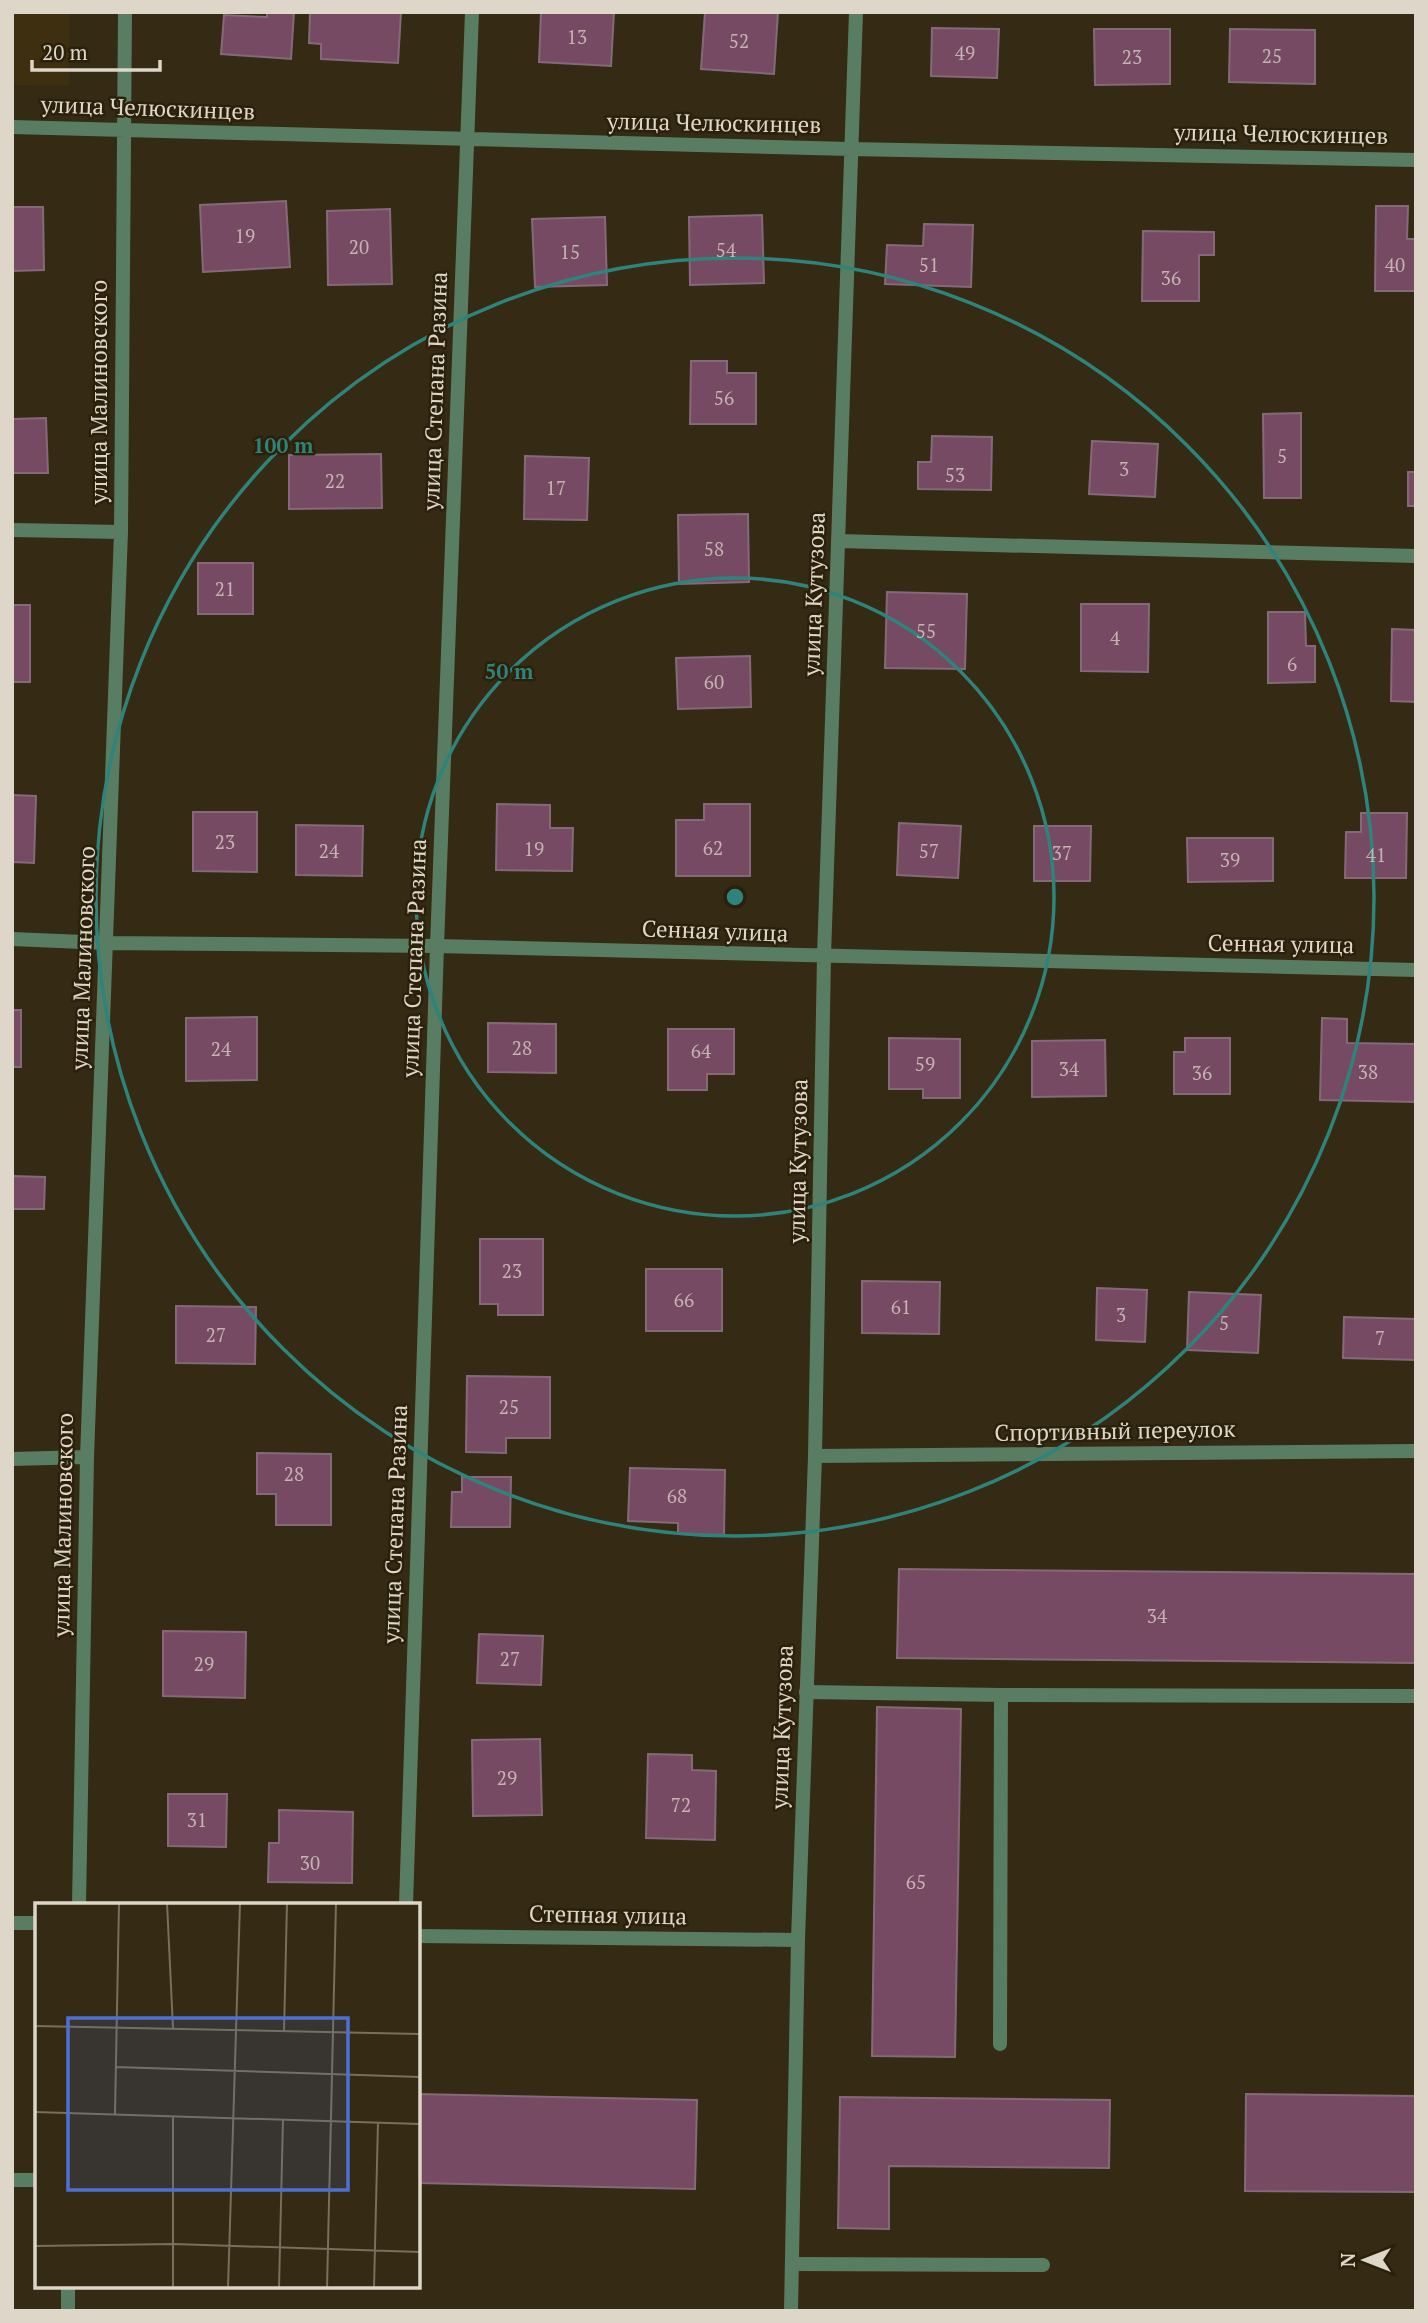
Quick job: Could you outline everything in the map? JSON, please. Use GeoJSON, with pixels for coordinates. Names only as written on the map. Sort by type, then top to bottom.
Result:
{"type":"FeatureCollection","features":[{"type":"Feature","properties":{"kind":"street","name":"улица Малиновского"},"geometry":{"type":"LineString","coordinates":[[79,1903],[87,1457],[121,532],[125,12]]}},
{"type":"Feature","properties":{"kind":"street","name":"улица Степана Разина"},"geometry":{"type":"LineString","coordinates":[[406,1903],[436,946],[472,12]]}},
{"type":"Feature","properties":{"kind":"street","name":"улица Кутузова"},"geometry":{"type":"LineString","coordinates":[[791,2311],[798,1940],[816,1456],[824,956],[856,12]]}},
{"type":"Feature","properties":{"kind":"street","name":"улица Челюскинцев"},"geometry":{"type":"LineString","coordinates":[[12,127],[850,149],[1416,159]]}},
{"type":"Feature","properties":{"kind":"street"},"geometry":{"type":"LineString","coordinates":[[12,530],[121,532]]}},
{"type":"Feature","properties":{"kind":"street"},"geometry":{"type":"LineString","coordinates":[[838,541],[1416,556]]}},
{"type":"Feature","properties":{"kind":"street","name":"Сенная улица"},"geometry":{"type":"LineString","coordinates":[[12,939],[106,943],[436,946],[1416,970]]}},
{"type":"Feature","properties":{"kind":"street","name":"Спортивный переулок"},"geometry":{"type":"LineString","coordinates":[[816,1456],[1416,1451]]}},
{"type":"Feature","properties":{"kind":"street"},"geometry":{"type":"LineString","coordinates":[[12,1458],[87,1457]]}},
{"type":"Feature","properties":{"kind":"street"},"geometry":{"type":"LineString","coordinates":[[806,1692],[1416,1696]]}},
{"type":"Feature","properties":{"kind":"street"},"geometry":{"type":"LineString","coordinates":[[1000,2044],[1001,1695]]}},
{"type":"Feature","properties":{"kind":"street"},"geometry":{"type":"LineString","coordinates":[[12,1923],[35,1923]]}},
{"type":"Feature","properties":{"kind":"street","name":"Степная улица"},"geometry":{"type":"LineString","coordinates":[[420,1936],[798,1940]]}},
{"type":"Feature","properties":{"kind":"street"},"geometry":{"type":"LineString","coordinates":[[12,2180],[35,2180]]}},
{"type":"Feature","properties":{"kind":"street"},"geometry":{"type":"LineString","coordinates":[[792,2264],[1043,2265]]}},
{"type":"Feature","properties":{"kind":"street"},"geometry":{"type":"LineString","coordinates":[[68,2288],[68,2311]]}},
{"type":"Feature","properties":{"kind":"shaded area"},"geometry":{"type":"Polygon","coordinates":[[[12,12],[70,12],[69,86],[12,85],[12,12]]]}},
{"type":"Feature","properties":{"kind":"building"},"geometry":{"type":"Polygon","coordinates":[[[267,12],[294,12],[291,59],[221,54],[224,15],[267,17],[267,12]]]}},
{"type":"Feature","properties":{"kind":"building"},"geometry":{"type":"Polygon","coordinates":[[[310,12],[401,12],[398,63],[321,59],[321,44],[309,43],[310,12]]]}},
{"type":"Feature","properties":{"kind":"building"},"geometry":{"type":"Polygon","coordinates":[[[541,12],[614,12],[611,66],[539,62],[541,12]]]}},
{"type":"Feature","properties":{"kind":"building"},"geometry":{"type":"Polygon","coordinates":[[[705,12],[778,12],[774,74],[701,69],[705,12]]]}},
{"type":"Feature","properties":{"kind":"building"},"geometry":{"type":"Polygon","coordinates":[[[932,28],[999,29],[997,78],[931,76],[932,28]]]}},
{"type":"Feature","properties":{"kind":"building"},"geometry":{"type":"Polygon","coordinates":[[[1094,29],[1170,29],[1170,84],[1095,85],[1094,29]]]}},
{"type":"Feature","properties":{"kind":"building"},"geometry":{"type":"Polygon","coordinates":[[[1230,29],[1315,30],[1315,84],[1229,82],[1230,29]]]}},
{"type":"Feature","properties":{"kind":"building"},"geometry":{"type":"Polygon","coordinates":[[[286,201],[290,267],[203,272],[200,205],[286,201]]]}},
{"type":"Feature","properties":{"kind":"building"},"geometry":{"type":"Polygon","coordinates":[[[1376,206],[1408,206],[1407,239],[1416,239],[1416,291],[1375,291],[1376,206]]]}},
{"type":"Feature","properties":{"kind":"building"},"geometry":{"type":"Polygon","coordinates":[[[12,207],[43,207],[44,270],[12,271],[12,207]]]}},
{"type":"Feature","properties":{"kind":"building"},"geometry":{"type":"Polygon","coordinates":[[[390,209],[392,284],[328,285],[327,211],[390,209]]]}},
{"type":"Feature","properties":{"kind":"building"},"geometry":{"type":"Polygon","coordinates":[[[762,215],[764,283],[690,285],[689,217],[762,215]]]}},
{"type":"Feature","properties":{"kind":"building"},"geometry":{"type":"Polygon","coordinates":[[[605,217],[607,285],[535,287],[532,219],[605,217]]]}},
{"type":"Feature","properties":{"kind":"building"},"geometry":{"type":"Polygon","coordinates":[[[924,224],[973,225],[971,287],[885,284],[887,245],[923,246],[924,224]]]}},
{"type":"Feature","properties":{"kind":"building"},"geometry":{"type":"Polygon","coordinates":[[[1143,231],[1214,232],[1214,255],[1199,255],[1199,301],[1142,301],[1143,231]]]}},
{"type":"Feature","properties":{"kind":"building"},"geometry":{"type":"Polygon","coordinates":[[[691,361],[727,361],[727,373],[756,373],[756,424],[690,424],[691,361]]]}},
{"type":"Feature","properties":{"kind":"building"},"geometry":{"type":"Polygon","coordinates":[[[1301,413],[1301,498],[1264,498],[1263,414],[1301,413]]]}},
{"type":"Feature","properties":{"kind":"building"},"geometry":{"type":"Polygon","coordinates":[[[46,418],[48,473],[12,473],[12,419],[46,418]]]}},
{"type":"Feature","properties":{"kind":"building"},"geometry":{"type":"Polygon","coordinates":[[[932,436],[992,437],[991,490],[918,489],[918,462],[931,462],[932,436]]]}},
{"type":"Feature","properties":{"kind":"building"},"geometry":{"type":"Polygon","coordinates":[[[1092,441],[1158,444],[1155,497],[1089,494],[1092,441]]]}},
{"type":"Feature","properties":{"kind":"building"},"geometry":{"type":"Polygon","coordinates":[[[381,454],[382,508],[289,509],[289,455],[381,454]]]}},
{"type":"Feature","properties":{"kind":"building"},"geometry":{"type":"Polygon","coordinates":[[[525,456],[589,458],[587,520],[524,519],[525,456]]]}},
{"type":"Feature","properties":{"kind":"building"},"geometry":{"type":"Polygon","coordinates":[[[1408,472],[1416,472],[1416,506],[1408,506],[1408,472]]]}},
{"type":"Feature","properties":{"kind":"building"},"geometry":{"type":"Polygon","coordinates":[[[748,514],[749,582],[679,584],[678,515],[748,514]]]}},
{"type":"Feature","properties":{"kind":"building"},"geometry":{"type":"Polygon","coordinates":[[[198,563],[253,563],[253,614],[198,614],[198,563]]]}},
{"type":"Feature","properties":{"kind":"building"},"geometry":{"type":"Polygon","coordinates":[[[887,592],[967,594],[965,669],[885,668],[887,592]]]}},
{"type":"Feature","properties":{"kind":"building"},"geometry":{"type":"Polygon","coordinates":[[[1081,604],[1149,604],[1148,672],[1081,671],[1081,604]]]}},
{"type":"Feature","properties":{"kind":"building"},"geometry":{"type":"Polygon","coordinates":[[[12,605],[30,605],[30,682],[12,682],[12,605]]]}},
{"type":"Feature","properties":{"kind":"building"},"geometry":{"type":"Polygon","coordinates":[[[1268,612],[1305,612],[1306,646],[1315,646],[1315,682],[1268,683],[1268,612]]]}},
{"type":"Feature","properties":{"kind":"building"},"geometry":{"type":"Polygon","coordinates":[[[1392,629],[1416,630],[1416,702],[1391,701],[1392,629]]]}},
{"type":"Feature","properties":{"kind":"building"},"geometry":{"type":"Polygon","coordinates":[[[750,656],[751,707],[678,709],[676,658],[750,656]]]}},
{"type":"Feature","properties":{"kind":"building"},"geometry":{"type":"Polygon","coordinates":[[[12,795],[36,796],[34,863],[12,862],[12,795]]]}},
{"type":"Feature","properties":{"kind":"building"},"geometry":{"type":"Polygon","coordinates":[[[497,804],[550,805],[550,828],[573,828],[572,871],[496,870],[497,804]]]}},
{"type":"Feature","properties":{"kind":"building"},"geometry":{"type":"Polygon","coordinates":[[[704,804],[750,804],[750,876],[676,876],[676,820],[704,820],[704,804]]]}},
{"type":"Feature","properties":{"kind":"building"},"geometry":{"type":"Polygon","coordinates":[[[193,812],[257,812],[257,872],[193,871],[193,812]]]}},
{"type":"Feature","properties":{"kind":"building"},"geometry":{"type":"Polygon","coordinates":[[[1361,813],[1407,813],[1406,878],[1345,878],[1346,832],[1361,832],[1361,813]]]}},
{"type":"Feature","properties":{"kind":"building"},"geometry":{"type":"Polygon","coordinates":[[[899,823],[961,826],[958,878],[897,875],[899,823]]]}},
{"type":"Feature","properties":{"kind":"building"},"geometry":{"type":"Polygon","coordinates":[[[296,825],[363,826],[362,876],[296,875],[296,825]]]}},
{"type":"Feature","properties":{"kind":"building"},"geometry":{"type":"Polygon","coordinates":[[[1034,826],[1091,826],[1090,881],[1034,881],[1034,826]]]}},
{"type":"Feature","properties":{"kind":"building"},"geometry":{"type":"Polygon","coordinates":[[[1187,838],[1273,838],[1273,881],[1188,882],[1187,838]]]}},
{"type":"Feature","properties":{"kind":"building"},"geometry":{"type":"Polygon","coordinates":[[[12,1010],[21,1010],[21,1067],[12,1067],[12,1010]]]}},
{"type":"Feature","properties":{"kind":"building"},"geometry":{"type":"Polygon","coordinates":[[[257,1017],[257,1080],[186,1081],[186,1018],[257,1017]]]}},
{"type":"Feature","properties":{"kind":"building"},"geometry":{"type":"Polygon","coordinates":[[[1322,1018],[1347,1019],[1347,1043],[1416,1044],[1416,1102],[1320,1100],[1322,1018]]]}},
{"type":"Feature","properties":{"kind":"building"},"geometry":{"type":"Polygon","coordinates":[[[488,1023],[556,1024],[556,1073],[488,1072],[488,1023]]]}},
{"type":"Feature","properties":{"kind":"building"},"geometry":{"type":"Polygon","coordinates":[[[668,1029],[734,1029],[734,1074],[707,1074],[707,1090],[668,1090],[668,1029]]]}},
{"type":"Feature","properties":{"kind":"building"},"geometry":{"type":"Polygon","coordinates":[[[889,1038],[960,1039],[960,1098],[923,1098],[923,1089],[889,1089],[889,1038]]]}},
{"type":"Feature","properties":{"kind":"building"},"geometry":{"type":"Polygon","coordinates":[[[1185,1038],[1230,1038],[1230,1094],[1174,1094],[1174,1052],[1185,1052],[1185,1038]]]}},
{"type":"Feature","properties":{"kind":"building"},"geometry":{"type":"Polygon","coordinates":[[[1105,1040],[1106,1096],[1032,1097],[1032,1041],[1105,1040]]]}},
{"type":"Feature","properties":{"kind":"building"},"geometry":{"type":"Polygon","coordinates":[[[12,1176],[45,1177],[44,1209],[12,1209],[12,1176]]]}},
{"type":"Feature","properties":{"kind":"building"},"geometry":{"type":"Polygon","coordinates":[[[480,1239],[543,1239],[543,1315],[498,1315],[498,1304],[480,1304],[480,1239]]]}},
{"type":"Feature","properties":{"kind":"building"},"geometry":{"type":"Polygon","coordinates":[[[646,1269],[722,1269],[722,1331],[646,1331],[646,1269]]]}},
{"type":"Feature","properties":{"kind":"building"},"geometry":{"type":"Polygon","coordinates":[[[862,1281],[940,1282],[939,1334],[862,1333],[862,1281]]]}},
{"type":"Feature","properties":{"kind":"building"},"geometry":{"type":"Polygon","coordinates":[[[1097,1288],[1147,1290],[1145,1342],[1096,1340],[1097,1288]]]}},
{"type":"Feature","properties":{"kind":"building"},"geometry":{"type":"Polygon","coordinates":[[[1189,1292],[1261,1295],[1258,1353],[1187,1350],[1189,1292]]]}},
{"type":"Feature","properties":{"kind":"building"},"geometry":{"type":"Polygon","coordinates":[[[176,1306],[256,1307],[255,1364],[176,1363],[176,1306]]]}},
{"type":"Feature","properties":{"kind":"building"},"geometry":{"type":"Polygon","coordinates":[[[1344,1317],[1416,1319],[1416,1360],[1343,1358],[1344,1317]]]}},
{"type":"Feature","properties":{"kind":"building"},"geometry":{"type":"Polygon","coordinates":[[[467,1376],[550,1377],[550,1438],[506,1438],[506,1453],[466,1452],[467,1376]]]}},
{"type":"Feature","properties":{"kind":"building"},"geometry":{"type":"Polygon","coordinates":[[[257,1453],[331,1454],[331,1525],[276,1525],[276,1494],[257,1494],[257,1453]]]}},
{"type":"Feature","properties":{"kind":"building"},"geometry":{"type":"Polygon","coordinates":[[[630,1468],[725,1470],[724,1535],[678,1534],[678,1523],[628,1521],[630,1468]]]}},
{"type":"Feature","properties":{"kind":"building"},"geometry":{"type":"Polygon","coordinates":[[[462,1477],[511,1477],[510,1527],[451,1527],[452,1492],[462,1492],[462,1477]]]}},
{"type":"Feature","properties":{"kind":"building"},"geometry":{"type":"Polygon","coordinates":[[[899,1569],[1416,1574],[1416,1663],[897,1658],[899,1569]]]}},
{"type":"Feature","properties":{"kind":"building"},"geometry":{"type":"Polygon","coordinates":[[[163,1631],[246,1632],[245,1698],[163,1696],[163,1631]]]}},
{"type":"Feature","properties":{"kind":"building"},"geometry":{"type":"Polygon","coordinates":[[[479,1634],[543,1636],[541,1685],[477,1683],[479,1634]]]}},
{"type":"Feature","properties":{"kind":"building"},"geometry":{"type":"Polygon","coordinates":[[[877,1707],[961,1709],[955,2057],[872,2056],[877,1707]]]}},
{"type":"Feature","properties":{"kind":"building"},"geometry":{"type":"Polygon","coordinates":[[[540,1739],[542,1815],[473,1816],[472,1740],[540,1739]]]}},
{"type":"Feature","properties":{"kind":"building"},"geometry":{"type":"Polygon","coordinates":[[[648,1754],[692,1755],[692,1770],[716,1771],[715,1840],[646,1838],[648,1754]]]}},
{"type":"Feature","properties":{"kind":"building"},"geometry":{"type":"Polygon","coordinates":[[[168,1794],[227,1794],[226,1847],[168,1846],[168,1794]]]}},
{"type":"Feature","properties":{"kind":"building"},"geometry":{"type":"Polygon","coordinates":[[[279,1810],[353,1812],[352,1883],[268,1882],[269,1843],[279,1843],[279,1810]]]}},
{"type":"Feature","properties":{"kind":"building"},"geometry":{"type":"Polygon","coordinates":[[[420,2094],[697,2100],[695,2189],[420,2183],[420,2094]]]}},
{"type":"Feature","properties":{"kind":"building"},"geometry":{"type":"Polygon","coordinates":[[[1246,2094],[1416,2096],[1416,2192],[1245,2191],[1246,2094]]]}},
{"type":"Feature","properties":{"kind":"building"},"geometry":{"type":"Polygon","coordinates":[[[840,2097],[1110,2100],[1109,2168],[889,2166],[889,2229],[838,2228],[840,2097]]]}}]}
